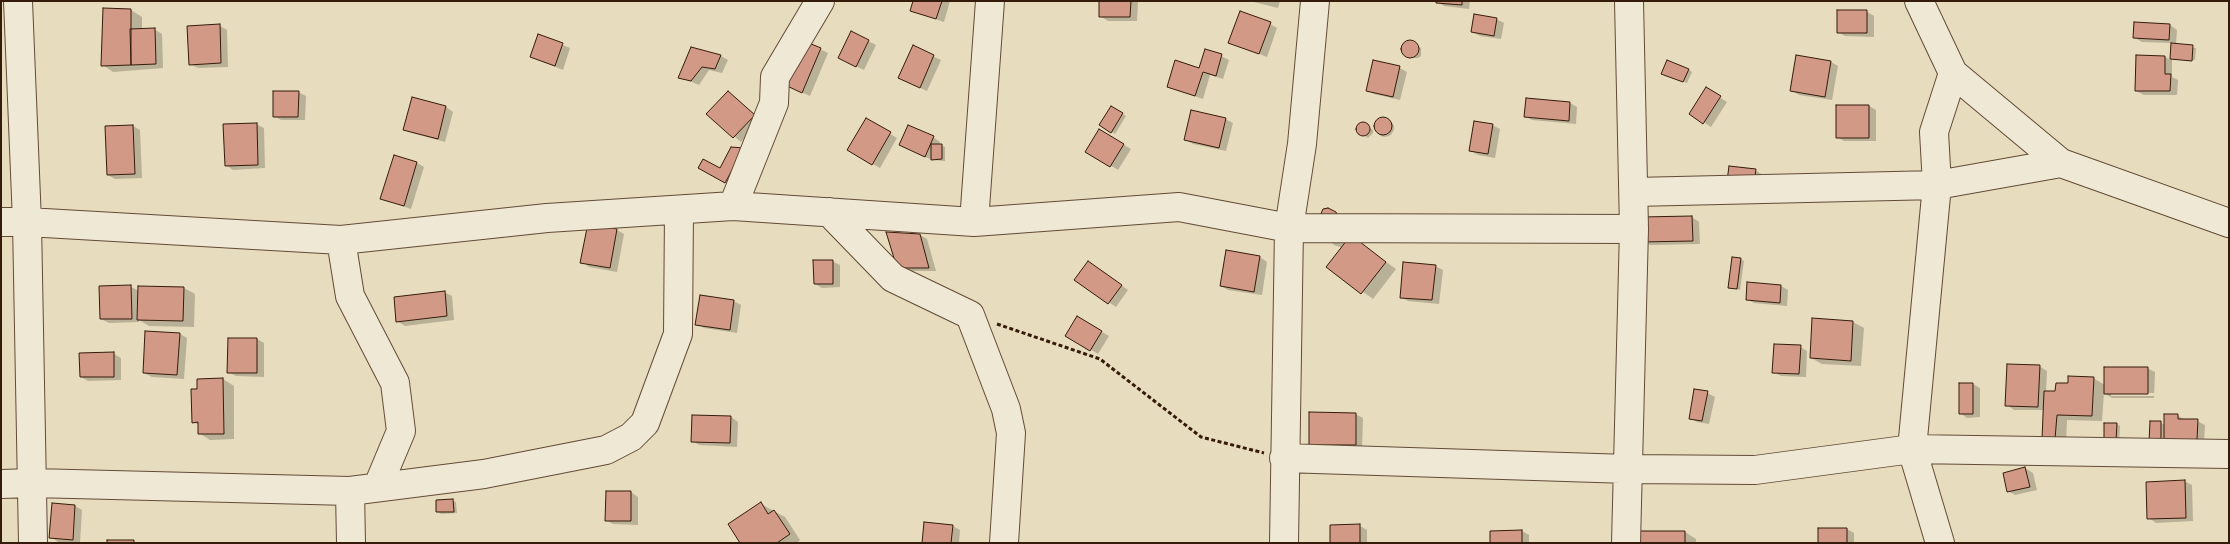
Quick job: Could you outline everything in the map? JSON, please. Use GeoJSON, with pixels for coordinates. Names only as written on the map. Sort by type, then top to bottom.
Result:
{"type":"FeatureCollection","features":[{"type":"Feature","properties":{"kind":"street"},"geometry":{"type":"LineString","coordinates":[[18,1],[14,222],[33,483],[33,543]]}},
{"type":"Feature","properties":{"kind":"street"},"geometry":{"type":"LineString","coordinates":[[733,206],[774,103],[775,77],[820,1]]}},
{"type":"Feature","properties":{"kind":"street"},"geometry":{"type":"LineString","coordinates":[[974,222],[990,1]]}},
{"type":"Feature","properties":{"kind":"street"},"geometry":{"type":"LineString","coordinates":[[1284,543],[1289,228],[1302,144],[1315,1]]}},
{"type":"Feature","properties":{"kind":"street"},"geometry":{"type":"LineString","coordinates":[[1626,543],[1634,229],[1629,1]]}},
{"type":"Feature","properties":{"kind":"street"},"geometry":{"type":"LineString","coordinates":[[1919,1],[1953,73],[2061,163],[2229,223]]}},
{"type":"Feature","properties":{"kind":"street"},"geometry":{"type":"LineString","coordinates":[[1940,543],[1912,449],[1937,185],[1934,132],[1953,73]]}},
{"type":"Feature","properties":{"kind":"street"},"geometry":{"type":"LineString","coordinates":[[1634,192],[1937,185],[2061,163]]}},
{"type":"Feature","properties":{"kind":"street"},"geometry":{"type":"LineString","coordinates":[[14,222],[341,240],[547,218],[733,206],[974,222],[1179,207],[1289,228],[1634,229]]}},
{"type":"Feature","properties":{"kind":"street"},"geometry":{"type":"LineString","coordinates":[[1,484],[33,483],[350,491],[484,474],[606,450],[631,438],[644,423],[678,334],[679,210]]}},
{"type":"Feature","properties":{"kind":"street"},"geometry":{"type":"LineString","coordinates":[[829,212],[893,278],[970,315],[1006,409],[1011,433],[1004,543]]}},
{"type":"Feature","properties":{"kind":"street"},"geometry":{"type":"LineString","coordinates":[[341,240],[350,296],[395,382],[401,431],[378,486]]}},
{"type":"Feature","properties":{"kind":"street"},"geometry":{"type":"LineString","coordinates":[[1284,458],[1628,469],[1755,470],[1912,449],[2229,454]]}},
{"type":"Feature","properties":{"kind":"street"},"geometry":{"type":"LineString","coordinates":[[350,491],[352,543]]}},
{"type":"Feature","properties":{"kind":"path"},"geometry":{"type":"LineString","coordinates":[[970,315],[1100,359],[1201,437],[1284,458]]}},
{"type":"Feature","properties":{"kind":"building"},"geometry":{"type":"Polygon","coordinates":[[[913,1],[942,1],[936,19],[910,11],[913,1]]]}},
{"type":"Feature","properties":{"kind":"building"},"geometry":{"type":"Polygon","coordinates":[[[1099,1],[1131,1],[1130,17],[1099,17],[1099,1]]]}},
{"type":"Feature","properties":{"kind":"building"},"geometry":{"type":"Polygon","coordinates":[[[1436,1],[1462,1],[1462,5],[1436,3],[1436,1]]]}},
{"type":"Feature","properties":{"kind":"building"},"geometry":{"type":"Polygon","coordinates":[[[103,8],[131,9],[131,65],[101,66],[103,8]]]}},
{"type":"Feature","properties":{"kind":"building"},"geometry":{"type":"Polygon","coordinates":[[[1837,10],[1867,10],[1867,33],[1837,33],[1837,10]]]}},
{"type":"Feature","properties":{"kind":"building"},"geometry":{"type":"Polygon","coordinates":[[[1240,11],[1271,22],[1259,54],[1228,43],[1240,11]]]}},
{"type":"Feature","properties":{"kind":"building"},"geometry":{"type":"Polygon","coordinates":[[[1474,14],[1497,18],[1494,36],[1471,32],[1474,14]]]}},
{"type":"Feature","properties":{"kind":"building"},"geometry":{"type":"Polygon","coordinates":[[[2134,22],[2170,24],[2169,40],[2133,38],[2134,22]]]}},
{"type":"Feature","properties":{"kind":"building"},"geometry":{"type":"Polygon","coordinates":[[[220,24],[221,63],[189,65],[187,26],[220,24]]]}},
{"type":"Feature","properties":{"kind":"building"},"geometry":{"type":"Polygon","coordinates":[[[155,28],[156,64],[131,65],[130,29],[155,28]]]}},
{"type":"Feature","properties":{"kind":"building"},"geometry":{"type":"Polygon","coordinates":[[[851,31],[869,40],[856,67],[838,58],[851,31]]]}},
{"type":"Feature","properties":{"kind":"building"},"geometry":{"type":"Polygon","coordinates":[[[538,34],[563,43],[555,66],[530,57],[538,34]]]}},
{"type":"Feature","properties":{"kind":"building"},"geometry":{"type":"Polygon","coordinates":[[[1410,40],[1416,43],[1419,49],[1416,55],[1410,58],[1404,55],[1401,49],[1404,43],[1410,40]]]}},
{"type":"Feature","properties":{"kind":"building"},"geometry":{"type":"Polygon","coordinates":[[[804,41],[821,48],[802,93],[785,85],[804,41]]]}},
{"type":"Feature","properties":{"kind":"building"},"geometry":{"type":"Polygon","coordinates":[[[2171,43],[2193,45],[2192,61],[2170,59],[2171,43]]]}},
{"type":"Feature","properties":{"kind":"building"},"geometry":{"type":"Polygon","coordinates":[[[913,45],[934,55],[920,88],[898,78],[913,45]]]}},
{"type":"Feature","properties":{"kind":"building"},"geometry":{"type":"Polygon","coordinates":[[[691,47],[721,55],[715,69],[702,67],[691,81],[678,78],[691,47]]]}},
{"type":"Feature","properties":{"kind":"building"},"geometry":{"type":"Polygon","coordinates":[[[1205,49],[1222,54],[1216,76],[1203,72],[1195,96],[1167,87],[1175,60],[1199,68],[1205,49]]]}},
{"type":"Feature","properties":{"kind":"building"},"geometry":{"type":"Polygon","coordinates":[[[1796,55],[1831,61],[1825,97],[1790,91],[1796,55]]]}},
{"type":"Feature","properties":{"kind":"building"},"geometry":{"type":"Polygon","coordinates":[[[2136,55],[2165,56],[2165,74],[2171,74],[2170,91],[2135,91],[2136,55]]]}},
{"type":"Feature","properties":{"kind":"building"},"geometry":{"type":"Polygon","coordinates":[[[1373,60],[1400,66],[1393,97],[1366,91],[1373,60]]]}},
{"type":"Feature","properties":{"kind":"building"},"geometry":{"type":"Polygon","coordinates":[[[1667,60],[1689,69],[1683,82],[1661,74],[1667,60]]]}},
{"type":"Feature","properties":{"kind":"building"},"geometry":{"type":"Polygon","coordinates":[[[1706,87],[1721,96],[1703,124],[1689,114],[1706,87]]]}},
{"type":"Feature","properties":{"kind":"building"},"geometry":{"type":"Polygon","coordinates":[[[273,91],[299,91],[298,117],[273,117],[273,91]]]}},
{"type":"Feature","properties":{"kind":"building"},"geometry":{"type":"Polygon","coordinates":[[[728,91],[755,115],[733,138],[706,114],[728,91]]]}},
{"type":"Feature","properties":{"kind":"building"},"geometry":{"type":"Polygon","coordinates":[[[412,97],[446,106],[438,139],[403,130],[412,97]]]}},
{"type":"Feature","properties":{"kind":"building"},"geometry":{"type":"Polygon","coordinates":[[[1526,98],[1570,102],[1569,121],[1524,117],[1526,98]]]}},
{"type":"Feature","properties":{"kind":"building"},"geometry":{"type":"Polygon","coordinates":[[[1836,105],[1869,105],[1869,138],[1836,138],[1836,105]]]}},
{"type":"Feature","properties":{"kind":"building"},"geometry":{"type":"Polygon","coordinates":[[[1111,106],[1123,113],[1111,133],[1099,125],[1111,106]]]}},
{"type":"Feature","properties":{"kind":"building"},"geometry":{"type":"Polygon","coordinates":[[[1191,110],[1226,118],[1219,148],[1184,140],[1191,110]]]}},
{"type":"Feature","properties":{"kind":"building"},"geometry":{"type":"Polygon","coordinates":[[[1383,117],[1389,120],[1392,126],[1389,132],[1383,135],[1377,132],[1374,126],[1377,120],[1383,117]]]}},
{"type":"Feature","properties":{"kind":"building"},"geometry":{"type":"Polygon","coordinates":[[[866,118],[891,132],[872,165],[847,150],[866,118]]]}},
{"type":"Feature","properties":{"kind":"building"},"geometry":{"type":"Polygon","coordinates":[[[1474,121],[1493,124],[1488,154],[1469,151],[1474,121]]]}},
{"type":"Feature","properties":{"kind":"building"},"geometry":{"type":"Polygon","coordinates":[[[1360,122],[1366,122],[1370,129],[1366,136],[1360,136],[1356,132],[1356,126],[1360,122]]]}},
{"type":"Feature","properties":{"kind":"building"},"geometry":{"type":"Polygon","coordinates":[[[257,123],[258,165],[225,166],[223,124],[257,123]]]}},
{"type":"Feature","properties":{"kind":"building"},"geometry":{"type":"Polygon","coordinates":[[[133,125],[135,174],[107,175],[105,126],[133,125]]]}},
{"type":"Feature","properties":{"kind":"building"},"geometry":{"type":"Polygon","coordinates":[[[908,125],[934,136],[925,157],[899,145],[908,125]]]}},
{"type":"Feature","properties":{"kind":"building"},"geometry":{"type":"Polygon","coordinates":[[[1099,129],[1124,144],[1110,167],[1085,152],[1099,129]]]}},
{"type":"Feature","properties":{"kind":"building"},"geometry":{"type":"Polygon","coordinates":[[[931,144],[942,144],[942,159],[931,160],[931,144]]]}},
{"type":"Feature","properties":{"kind":"building"},"geometry":{"type":"Polygon","coordinates":[[[731,147],[744,148],[725,183],[698,168],[703,159],[720,168],[731,147]]]}},
{"type":"Feature","properties":{"kind":"building"},"geometry":{"type":"Polygon","coordinates":[[[394,155],[417,162],[404,206],[380,199],[394,155]]]}},
{"type":"Feature","properties":{"kind":"building"},"geometry":{"type":"Polygon","coordinates":[[[1729,166],[1756,169],[1754,184],[1727,181],[1729,166]]]}},
{"type":"Feature","properties":{"kind":"building"},"geometry":{"type":"Polygon","coordinates":[[[1328,208],[1336,212],[1338,217],[1319,218],[1323,209],[1328,208]]]}},
{"type":"Feature","properties":{"kind":"building"},"geometry":{"type":"Polygon","coordinates":[[[1692,216],[1693,241],[1641,242],[1641,217],[1692,216]]]}},
{"type":"Feature","properties":{"kind":"building"},"geometry":{"type":"Polygon","coordinates":[[[588,223],[617,229],[610,268],[580,263],[588,223]]]}},
{"type":"Feature","properties":{"kind":"building"},"geometry":{"type":"Polygon","coordinates":[[[886,232],[920,234],[929,268],[897,268],[886,232]]]}},
{"type":"Feature","properties":{"kind":"building"},"geometry":{"type":"Polygon","coordinates":[[[1351,235],[1386,262],[1361,294],[1326,267],[1351,235]]]}},
{"type":"Feature","properties":{"kind":"building"},"geometry":{"type":"Polygon","coordinates":[[[1226,250],[1260,256],[1254,292],[1220,286],[1226,250]]]}},
{"type":"Feature","properties":{"kind":"building"},"geometry":{"type":"Polygon","coordinates":[[[1732,257],[1741,258],[1737,289],[1728,288],[1732,257]]]}},
{"type":"Feature","properties":{"kind":"building"},"geometry":{"type":"Polygon","coordinates":[[[813,260],[833,260],[833,284],[814,284],[813,260]]]}},
{"type":"Feature","properties":{"kind":"building"},"geometry":{"type":"Polygon","coordinates":[[[1088,261],[1122,285],[1108,304],[1074,280],[1088,261]]]}},
{"type":"Feature","properties":{"kind":"building"},"geometry":{"type":"Polygon","coordinates":[[[1403,262],[1436,265],[1432,300],[1400,298],[1403,262]]]}},
{"type":"Feature","properties":{"kind":"building"},"geometry":{"type":"Polygon","coordinates":[[[1747,282],[1781,285],[1780,303],[1746,300],[1747,282]]]}},
{"type":"Feature","properties":{"kind":"building"},"geometry":{"type":"Polygon","coordinates":[[[131,285],[132,319],[100,319],[99,286],[131,285]]]}},
{"type":"Feature","properties":{"kind":"building"},"geometry":{"type":"Polygon","coordinates":[[[138,286],[184,287],[183,321],[137,320],[138,286]]]}},
{"type":"Feature","properties":{"kind":"building"},"geometry":{"type":"Polygon","coordinates":[[[445,291],[447,316],[396,322],[394,297],[445,291]]]}},
{"type":"Feature","properties":{"kind":"building"},"geometry":{"type":"Polygon","coordinates":[[[700,295],[734,300],[730,330],[695,325],[700,295]]]}},
{"type":"Feature","properties":{"kind":"building"},"geometry":{"type":"Polygon","coordinates":[[[1077,316],[1102,331],[1090,351],[1065,336],[1077,316]]]}},
{"type":"Feature","properties":{"kind":"building"},"geometry":{"type":"Polygon","coordinates":[[[1812,318],[1853,321],[1851,361],[1810,358],[1812,318]]]}},
{"type":"Feature","properties":{"kind":"building"},"geometry":{"type":"Polygon","coordinates":[[[145,331],[180,333],[177,375],[143,373],[145,331]]]}},
{"type":"Feature","properties":{"kind":"building"},"geometry":{"type":"Polygon","coordinates":[[[228,338],[257,338],[257,373],[227,373],[228,338]]]}},
{"type":"Feature","properties":{"kind":"building"},"geometry":{"type":"Polygon","coordinates":[[[1774,344],[1801,345],[1799,374],[1772,373],[1774,344]]]}},
{"type":"Feature","properties":{"kind":"building"},"geometry":{"type":"Polygon","coordinates":[[[114,352],[114,377],[80,377],[79,353],[114,352]]]}},
{"type":"Feature","properties":{"kind":"building"},"geometry":{"type":"Polygon","coordinates":[[[2007,364],[2040,365],[2038,407],[2005,406],[2007,364]]]}},
{"type":"Feature","properties":{"kind":"building"},"geometry":{"type":"Polygon","coordinates":[[[2104,367],[2148,367],[2148,394],[2104,394],[2104,367]]]}},
{"type":"Feature","properties":{"kind":"building"},"geometry":{"type":"Polygon","coordinates":[[[2068,376],[2094,377],[2092,416],[2057,415],[2055,439],[2042,439],[2044,391],[2055,391],[2056,383],[2068,383],[2068,376]]]}},
{"type":"Feature","properties":{"kind":"building"},"geometry":{"type":"Polygon","coordinates":[[[223,378],[224,434],[198,434],[198,422],[192,423],[191,389],[197,389],[197,379],[223,378]]]}},
{"type":"Feature","properties":{"kind":"building"},"geometry":{"type":"Polygon","coordinates":[[[1959,383],[1973,383],[1973,414],[1959,414],[1959,383]]]}},
{"type":"Feature","properties":{"kind":"building"},"geometry":{"type":"Polygon","coordinates":[[[1694,389],[1708,391],[1702,421],[1689,419],[1694,389]]]}},
{"type":"Feature","properties":{"kind":"building"},"geometry":{"type":"Polygon","coordinates":[[[1309,412],[1356,413],[1356,445],[1309,445],[1309,412]]]}},
{"type":"Feature","properties":{"kind":"building"},"geometry":{"type":"Polygon","coordinates":[[[2164,414],[2178,414],[2178,419],[2198,419],[2197,440],[2164,439],[2164,414]]]}},
{"type":"Feature","properties":{"kind":"building"},"geometry":{"type":"Polygon","coordinates":[[[692,415],[731,416],[730,443],[691,442],[692,415]]]}},
{"type":"Feature","properties":{"kind":"building"},"geometry":{"type":"Polygon","coordinates":[[[2150,421],[2161,421],[2161,442],[2149,442],[2150,421]]]}},
{"type":"Feature","properties":{"kind":"building"},"geometry":{"type":"Polygon","coordinates":[[[2104,423],[2117,423],[2116,442],[2104,441],[2104,423]]]}},
{"type":"Feature","properties":{"kind":"building"},"geometry":{"type":"Polygon","coordinates":[[[2025,467],[2030,487],[2007,492],[2003,473],[2025,467]]]}},
{"type":"Feature","properties":{"kind":"building"},"geometry":{"type":"Polygon","coordinates":[[[2185,480],[2186,518],[2147,519],[2146,482],[2185,480]]]}},
{"type":"Feature","properties":{"kind":"building"},"geometry":{"type":"Polygon","coordinates":[[[606,491],[631,491],[631,521],[605,521],[606,491]]]}},
{"type":"Feature","properties":{"kind":"building"},"geometry":{"type":"Polygon","coordinates":[[[453,499],[454,512],[436,512],[436,500],[453,499]]]}},
{"type":"Feature","properties":{"kind":"building"},"geometry":{"type":"Polygon","coordinates":[[[761,502],[768,514],[774,510],[790,534],[777,543],[740,543],[728,524],[761,502]]]}},
{"type":"Feature","properties":{"kind":"building"},"geometry":{"type":"Polygon","coordinates":[[[52,503],[75,505],[73,540],[49,538],[52,503]]]}},
{"type":"Feature","properties":{"kind":"building"},"geometry":{"type":"Polygon","coordinates":[[[924,522],[953,525],[951,543],[922,543],[924,522]]]}},
{"type":"Feature","properties":{"kind":"building"},"geometry":{"type":"Polygon","coordinates":[[[1360,524],[1360,543],[1330,543],[1330,525],[1360,524]]]}},
{"type":"Feature","properties":{"kind":"building"},"geometry":{"type":"Polygon","coordinates":[[[1818,528],[1847,528],[1847,543],[1818,543],[1818,528]]]}},
{"type":"Feature","properties":{"kind":"building"},"geometry":{"type":"Polygon","coordinates":[[[1522,530],[1522,543],[1490,543],[1490,531],[1522,530]]]}},
{"type":"Feature","properties":{"kind":"building"},"geometry":{"type":"Polygon","coordinates":[[[1639,531],[1685,531],[1685,543],[1639,543],[1639,531]]]}},
{"type":"Feature","properties":{"kind":"building"},"geometry":{"type":"Polygon","coordinates":[[[107,540],[134,540],[134,543],[107,543],[107,540]]]}}]}
